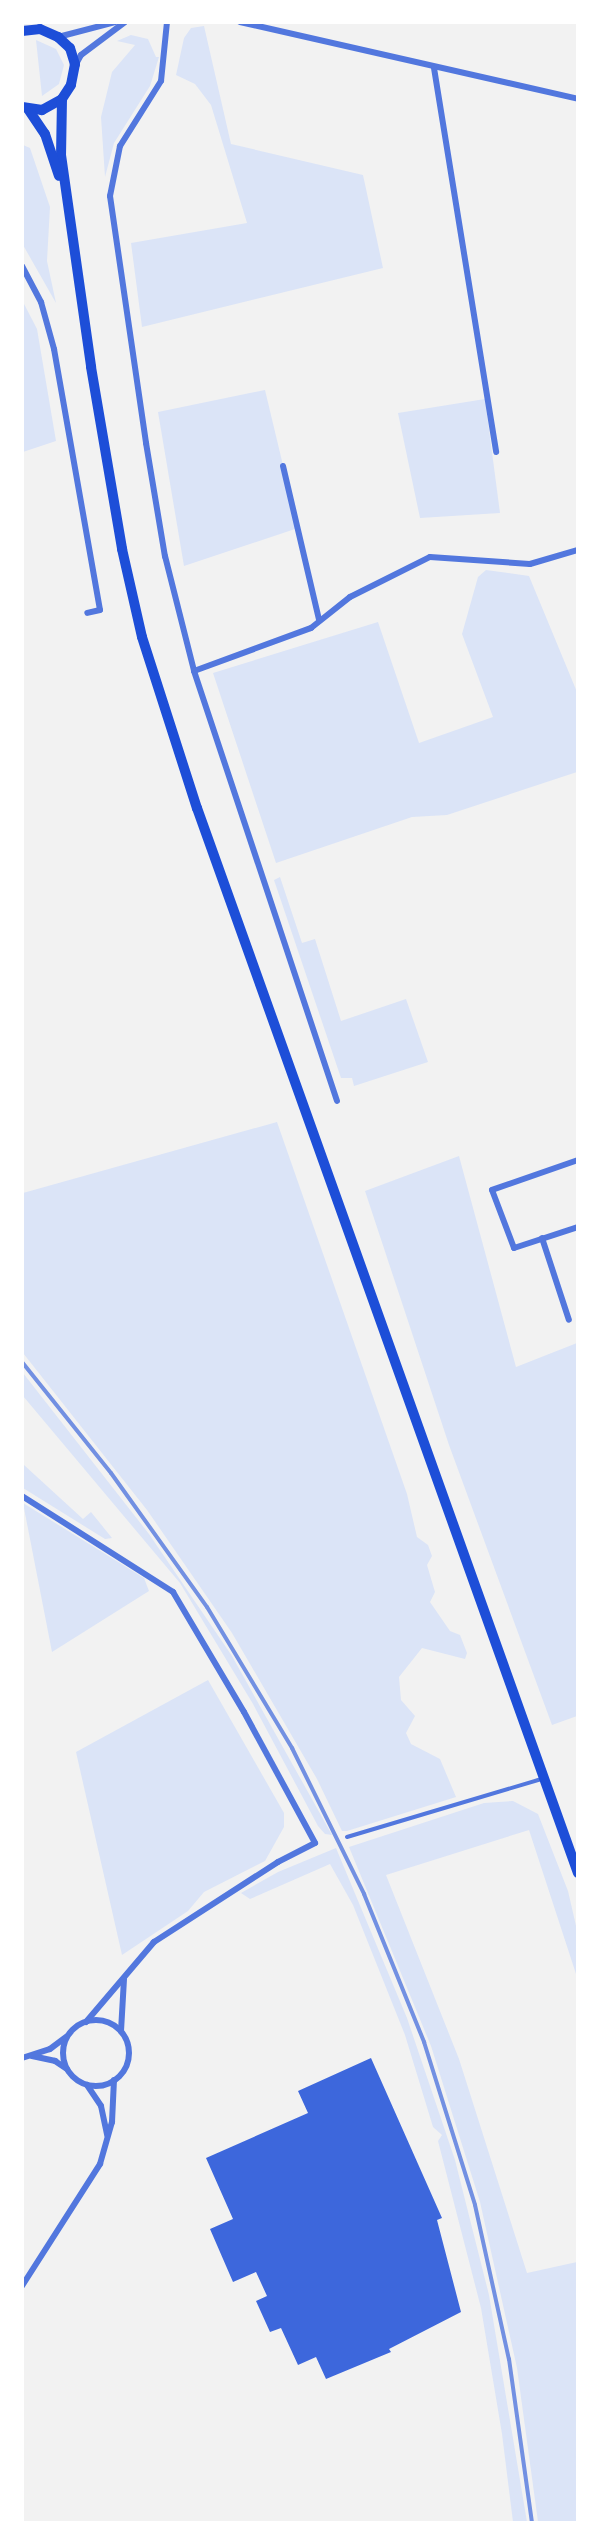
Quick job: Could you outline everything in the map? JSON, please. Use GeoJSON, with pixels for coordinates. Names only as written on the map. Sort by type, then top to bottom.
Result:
{"type":"FeatureCollection","features":[{"type":"Feature","properties":{"kind":"main road"},"geometry":{"type":"LineString","coordinates":[[22,31],[38,26],[58,37],[70,48],[75,64],[71,85],[62,99],[52,107],[25,108]]}},
{"type":"Feature","properties":{"kind":"main road"},"geometry":{"type":"LineString","coordinates":[[62,99],[59,120],[66,198],[122,549],[156,685],[578,1873]]}},
{"type":"Feature","properties":{"kind":"main road"},"geometry":{"type":"LineString","coordinates":[[25,108],[45,134],[66,198]]}},
{"type":"Feature","properties":{"kind":"street"},"geometry":{"type":"LineString","coordinates":[[58,37],[115,22]]}},
{"type":"Feature","properties":{"kind":"street"},"geometry":{"type":"LineString","coordinates":[[75,64],[81,55],[125,22]]}},
{"type":"Feature","properties":{"kind":"street"},"geometry":{"type":"LineString","coordinates":[[167,22],[161,81],[120,146],[112,177],[110,211],[165,556],[194,671],[337,1101]]}},
{"type":"Feature","properties":{"kind":"street"},"geometry":{"type":"LineString","coordinates":[[240,22],[578,99]]}},
{"type":"Feature","properties":{"kind":"street"},"geometry":{"type":"LineString","coordinates":[[434,68],[496,452]]}},
{"type":"Feature","properties":{"kind":"street"},"geometry":{"type":"LineString","coordinates":[[22,266],[44,309],[54,349],[100,610],[87,612]]}},
{"type":"Feature","properties":{"kind":"street"},"geometry":{"type":"LineString","coordinates":[[283,466],[319,620]]}},
{"type":"Feature","properties":{"kind":"street"},"geometry":{"type":"LineString","coordinates":[[194,671],[297,634],[350,597],[430,557],[530,564],[578,550]]}},
{"type":"Feature","properties":{"kind":"street"},"geometry":{"type":"LineString","coordinates":[[578,1160],[492,1190],[514,1248],[578,1227]]}},
{"type":"Feature","properties":{"kind":"street"},"geometry":{"type":"LineString","coordinates":[[542,1238],[569,1320]]}},
{"type":"Feature","properties":{"kind":"street"},"geometry":{"type":"LineString","coordinates":[[22,1496],[174,1592],[315,1843],[278,1862],[154,1942],[86,2022],[50,2049],[22,2058]]}},
{"type":"Feature","properties":{"kind":"street"},"geometry":{"type":"LineString","coordinates":[[22,2286],[94,2175],[108,2139],[114,2080],[129,2057],[121,2031],[124,1978]]}},
{"type":"Feature","properties":{"kind":"street"},"geometry":{"type":"LineString","coordinates":[[86,2022],[105,2021],[121,2031]]}},
{"type":"Feature","properties":{"kind":"street"},"geometry":{"type":"LineString","coordinates":[[68,2070],[63,2050],[71,2032]]}},
{"type":"Feature","properties":{"kind":"street"},"geometry":{"type":"LineString","coordinates":[[32,2056],[55,2061],[87,2085],[101,2106],[108,2139]]}},
{"type":"Feature","properties":{"kind":"street"},"geometry":{"type":"LineString","coordinates":[[87,2085],[114,2080]]}},
{"type":"Feature","properties":{"kind":"lane"},"geometry":{"type":"LineString","coordinates":[[346,1837],[543,1779]]}},
{"type":"Feature","properties":{"kind":"shaded area"},"geometry":{"type":"Polygon","coordinates":[[[204,26],[231,144],[363,175],[383,268],[142,327],[131,243],[247,223],[211,105],[195,84],[176,75],[184,38],[191,28],[204,26]]]}},
{"type":"Feature","properties":{"kind":"shaded area"},"geometry":{"type":"Polygon","coordinates":[[[131,35],[148,39],[156,57],[159,57],[150,86],[114,143],[105,177],[101,117],[112,72],[135,45],[117,41],[131,35]]]}},
{"type":"Feature","properties":{"kind":"shaded area"},"geometry":{"type":"Polygon","coordinates":[[[36,40],[56,49],[64,65],[59,84],[42,96],[36,40]]]}},
{"type":"Feature","properties":{"kind":"shaded area"},"geometry":{"type":"Polygon","coordinates":[[[23,145],[30,148],[50,207],[47,261],[56,303],[23,245],[23,145]]]}},
{"type":"Feature","properties":{"kind":"shaded area"},"geometry":{"type":"Polygon","coordinates":[[[22,300],[37,329],[56,441],[23,452],[22,300]]]}},
{"type":"Feature","properties":{"kind":"shaded area"},"geometry":{"type":"Polygon","coordinates":[[[265,390],[298,528],[184,566],[158,412],[265,390]]]}},
{"type":"Feature","properties":{"kind":"shaded area"},"geometry":{"type":"Polygon","coordinates":[[[485,399],[500,513],[420,518],[398,413],[485,399]]]}},
{"type":"Feature","properties":{"kind":"shaded area"},"geometry":{"type":"Polygon","coordinates":[[[486,570],[529,576],[577,692],[577,772],[447,815],[412,817],[276,863],[213,673],[378,622],[419,743],[493,717],[462,634],[478,577],[486,570]]]}},
{"type":"Feature","properties":{"kind":"shaded area"},"geometry":{"type":"Polygon","coordinates":[[[280,877],[302,943],[315,939],[341,1021],[406,999],[428,1062],[354,1086],[352,1078],[341,1078],[274,880],[280,877]]]}},
{"type":"Feature","properties":{"kind":"shaded area"},"geometry":{"type":"Polygon","coordinates":[[[277,1122],[407,1494],[417,1537],[428,1545],[432,1556],[427,1565],[435,1592],[430,1602],[450,1631],[460,1635],[467,1653],[465,1659],[422,1648],[399,1677],[401,1700],[415,1716],[406,1733],[411,1744],[440,1759],[456,1797],[347,1831],[342,1831],[317,1779],[232,1633],[147,1510],[23,1353],[23,1193],[277,1122]]]}},
{"type":"Feature","properties":{"kind":"shaded area"},"geometry":{"type":"Polygon","coordinates":[[[459,1156],[516,1367],[577,1343],[577,1716],[552,1725],[449,1445],[365,1191],[459,1156]]]}},
{"type":"Feature","properties":{"kind":"shaded area"},"geometry":{"type":"Polygon","coordinates":[[[23,1373],[149,1534],[232,1656],[332,1835],[325,1834],[318,1826],[253,1704],[180,1583],[23,1396],[23,1373]]]}},
{"type":"Feature","properties":{"kind":"shaded area"},"geometry":{"type":"Polygon","coordinates":[[[24,1465],[83,1519],[91,1512],[112,1538],[105,1539],[23,1488],[24,1465]]]}},
{"type":"Feature","properties":{"kind":"shaded area"},"geometry":{"type":"Polygon","coordinates":[[[23,1503],[144,1578],[149,1591],[52,1652],[23,1503]]]}},
{"type":"Feature","properties":{"kind":"shaded area"},"geometry":{"type":"Polygon","coordinates":[[[208,1680],[284,1813],[284,1827],[265,1861],[204,1892],[188,1911],[122,1955],[76,1752],[208,1680]]]}},
{"type":"Feature","properties":{"kind":"shaded area"},"geometry":{"type":"Polygon","coordinates":[[[513,1801],[538,1814],[568,1891],[577,1930],[577,1977],[529,1830],[386,1875],[459,2059],[527,2273],[577,2262],[577,2522],[538,2522],[517,2368],[480,2202],[431,2046],[349,1847],[484,1803],[513,1801]]]}},
{"type":"Feature","properties":{"kind":"shaded area"},"geometry":{"type":"Polygon","coordinates":[[[336,1848],[407,2018],[455,2160],[489,2295],[527,2522],[513,2522],[502,2434],[481,2308],[438,2141],[442,2135],[433,2127],[405,2035],[353,1905],[330,1864],[250,1899],[241,1893],[278,1872],[336,1848]]]}},
{"type":"Feature","properties":{"kind":"building"},"geometry":{"type":"Polygon","coordinates":[[[371,2058],[442,2218],[437,2220],[461,2312],[389,2349],[391,2352],[326,2379],[316,2357],[298,2365],[281,2328],[270,2332],[256,2301],[267,2296],[256,2272],[233,2282],[210,2229],[233,2219],[206,2158],[308,2113],[298,2091],[371,2058]]]}},
{"type":"Feature","properties":{"kind":"railway"},"geometry":{"type":"LineString","coordinates":[[22,1362],[111,1473],[207,1607],[292,1748],[364,1894],[424,2042],[475,2205],[509,2359],[532,2522]]}}]}
